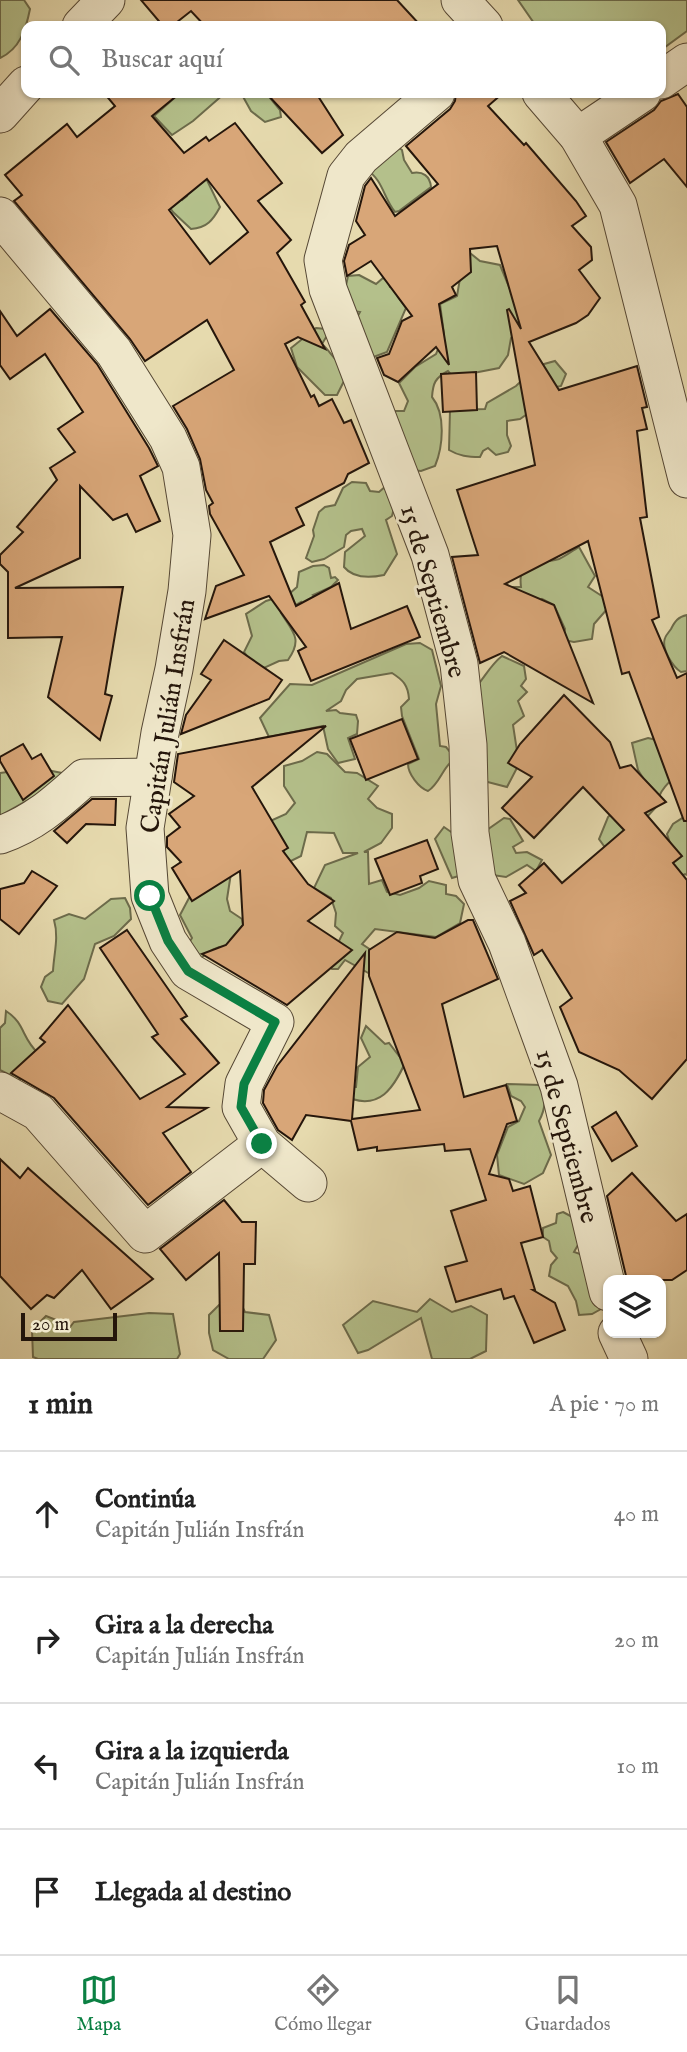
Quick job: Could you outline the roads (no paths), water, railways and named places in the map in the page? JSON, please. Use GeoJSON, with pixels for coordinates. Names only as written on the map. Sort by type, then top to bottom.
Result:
{"type":"FeatureCollection","features":[{"type":"Feature","properties":{"kind":"street"},"geometry":{"type":"LineString","coordinates":[[86,21],[106,0]]}},
{"type":"Feature","properties":{"kind":"street"},"geometry":{"type":"LineString","coordinates":[[460,0],[479,21]]}},
{"type":"Feature","properties":{"kind":"street"},"geometry":{"type":"LineString","coordinates":[[666,77],[687,62]]}},
{"type":"Feature","properties":{"kind":"street"},"geometry":{"type":"LineString","coordinates":[[0,114],[21,91]]}},
{"type":"Feature","properties":{"kind":"street","name":"15 de Septiembre"},"geometry":{"type":"LineString","coordinates":[[430,98],[361,157],[346,176],[323,260],[328,289],[430,555],[459,664],[468,745],[470,833],[477,880],[506,943],[559,1086],[604,1275]]}},
{"type":"Feature","properties":{"kind":"street"},"geometry":{"type":"LineString","coordinates":[[545,98],[578,136],[618,205],[687,479]]}},
{"type":"Feature","properties":{"kind":"street"},"geometry":{"type":"LineString","coordinates":[[578,136],[635,98]]}},
{"type":"Feature","properties":{"kind":"street","name":"Capitán Julián Insfrán"},"geometry":{"type":"LineString","coordinates":[[0,216],[114,352],[168,438],[181,467],[192,536],[187,591],[145,828],[150,896],[168,941],[188,971],[275,1022],[244,1084],[241,1107],[262,1144],[308,1183]]}},
{"type":"Feature","properties":{"kind":"street"},"geometry":{"type":"LineString","coordinates":[[0,835],[22,828],[84,778],[153,777]]}},
{"type":"Feature","properties":{"kind":"street"},"geometry":{"type":"LineString","coordinates":[[0,1091],[38,1112],[145,1234],[262,1144]]}},
{"type":"Feature","properties":{"kind":"street"},"geometry":{"type":"LineString","coordinates":[[619,1338],[629,1359]]}}]}
